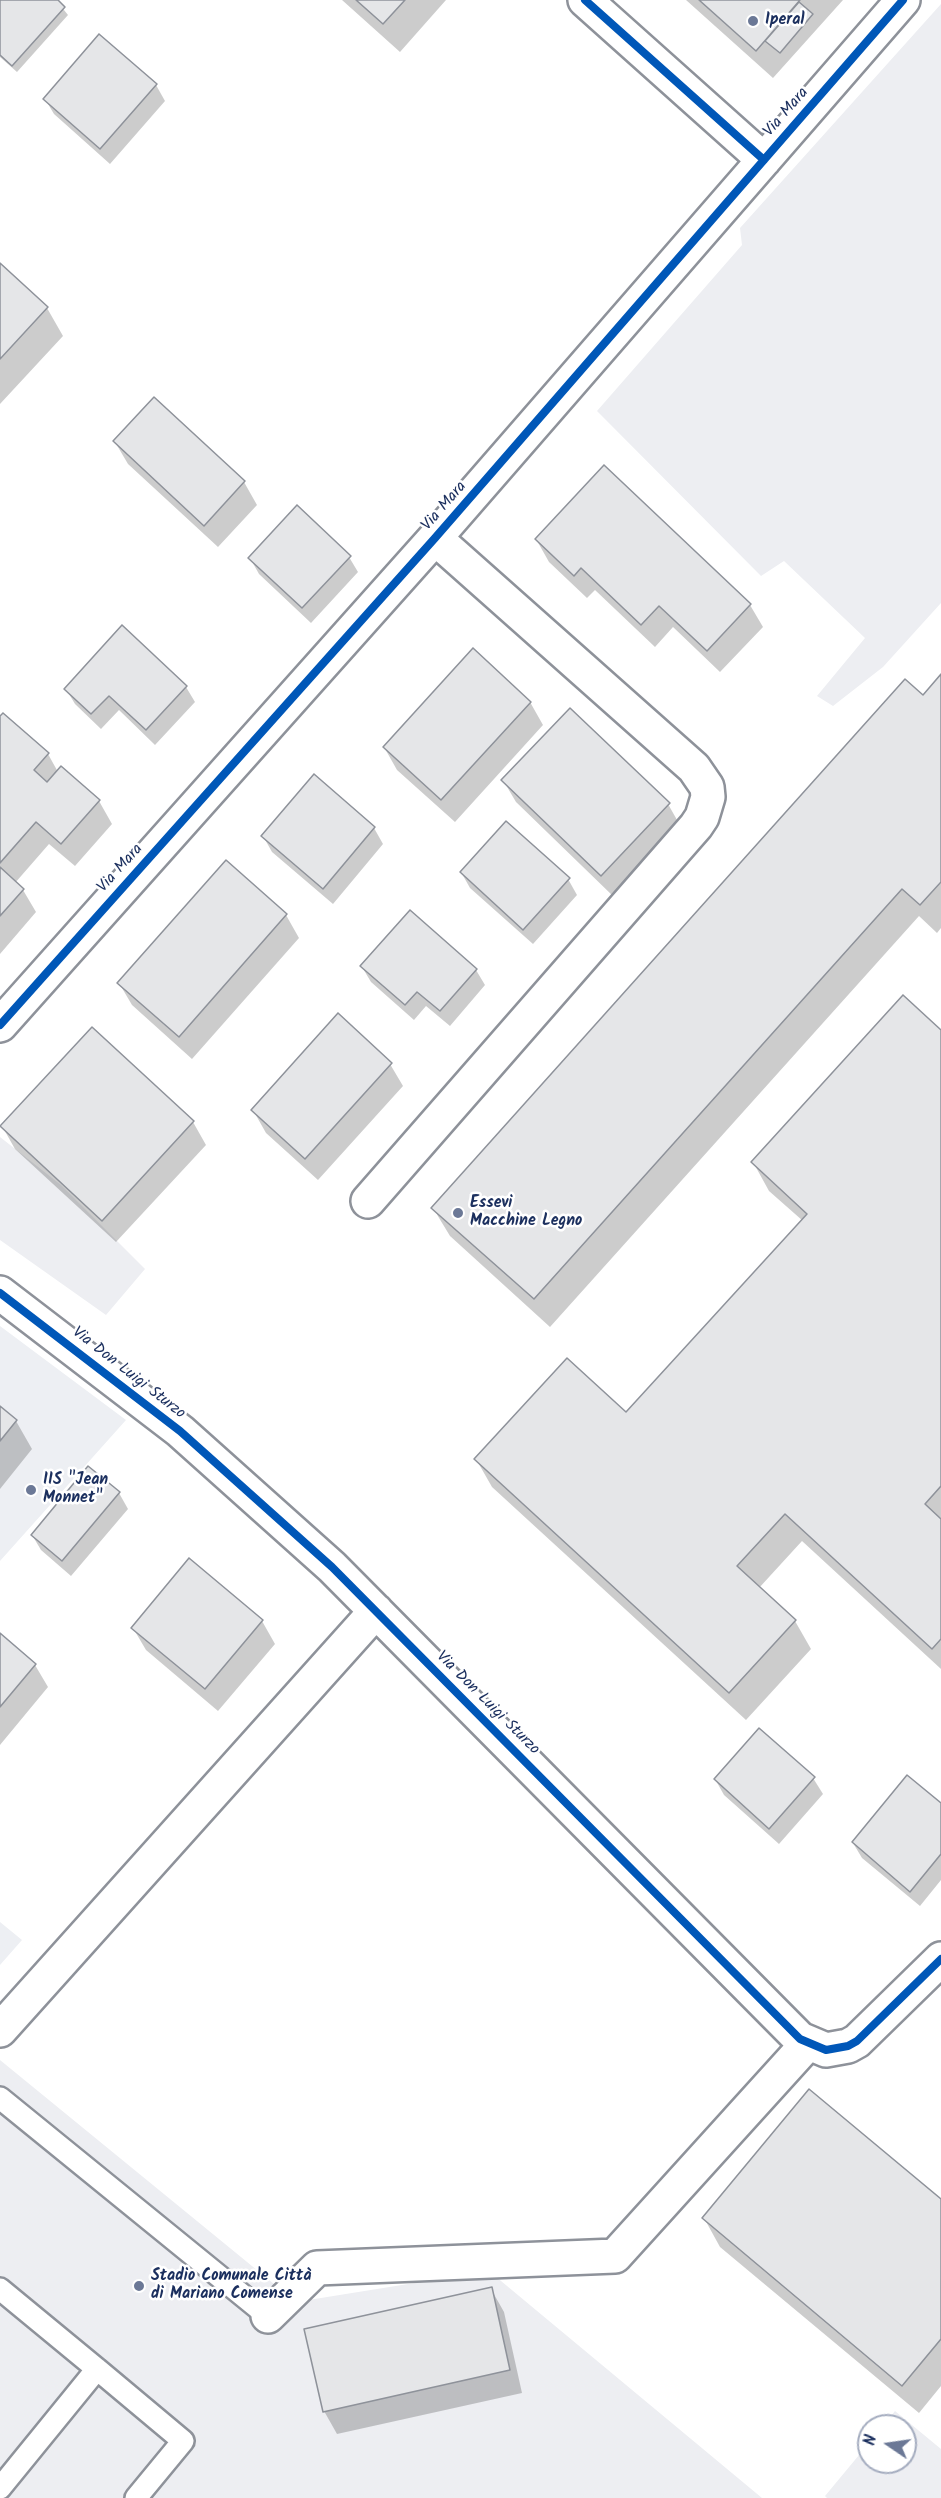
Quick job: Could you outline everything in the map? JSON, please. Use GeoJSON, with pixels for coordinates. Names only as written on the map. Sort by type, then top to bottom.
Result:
{"type":"FeatureCollection","features":[{"type":"Feature","properties":{"kind":"street"},"geometry":{"type":"LineString","coordinates":[[585,0],[764,160]]}},
{"type":"Feature","properties":{"kind":"street","name":"Via Mara"},"geometry":{"type":"LineString","coordinates":[[0,1025],[435,538],[903,0]]}},
{"type":"Feature","properties":{"kind":"street"},"geometry":{"type":"LineString","coordinates":[[368,1201],[696,826],[702,817],[708,797],[707,787],[694,768],[435,538]]}},
{"type":"Feature","properties":{"kind":"street","name":"Via Don Luigi Sturzo"},"geometry":{"type":"LineString","coordinates":[[0,1293],[180,1431],[332,1567],[793,2032],[808,2043],[826,2050],[848,2046],[857,2041],[941,1959]]}},
{"type":"Feature","properties":{"kind":"street"},"geometry":{"type":"LineString","coordinates":[[0,2030],[376,1611]]}},
{"type":"Feature","properties":{"kind":"street"},"geometry":{"type":"LineString","coordinates":[[268,2316],[317,2268],[615,2256],[808,2043]]}},
{"type":"Feature","properties":{"kind":"lane"},"geometry":{"type":"LineString","coordinates":[[0,2098],[268,2316]]}},
{"type":"Feature","properties":{"kind":"lane"},"geometry":{"type":"LineString","coordinates":[[0,2289],[183,2441],[136,2498]]}},
{"type":"Feature","properties":{"kind":"lane"},"geometry":{"type":"LineString","coordinates":[[0,2487],[97,2369]]}},
{"type":"Feature","properties":{"kind":"shaded area"},"geometry":{"type":"Polygon","coordinates":[[[941,4],[941,603],[883,667],[833,706],[817,696],[865,638],[784,561],[761,576],[597,411],[742,245],[740,228],[941,4]]]}},
{"type":"Feature","properties":{"kind":"shaded area"},"geometry":{"type":"Polygon","coordinates":[[[0,1137],[61,1185],[145,1269],[106,1315],[0,1240],[0,1137]]]}},
{"type":"Feature","properties":{"kind":"shaded area","name":"IIS \"Jean Monnet\""},"geometry":{"type":"Polygon","coordinates":[[[0,1326],[126,1420],[0,1561],[0,1326]]]}},
{"type":"Feature","properties":{"kind":"shaded area"},"geometry":{"type":"Polygon","coordinates":[[[0,1922],[22,1940],[0,1965],[0,1922]]]}},
{"type":"Feature","properties":{"kind":"shaded area","name":"Stadio Comunale Città di Mariano Comense"},"geometry":{"type":"Polygon","coordinates":[[[0,2060],[296,2302],[489,2271],[762,2498],[0,2498],[0,2060]]]}},
{"type":"Feature","properties":{"kind":"shaded area"},"geometry":{"type":"Polygon","coordinates":[[[917,2429],[941,2449],[941,2498],[827,2498],[825,2496],[857,2457],[857,2474],[917,2474],[917,2429]]]}},
{"type":"Feature","properties":{"kind":"building"},"geometry":{"type":"Polygon","coordinates":[[[0,0],[58,0],[65,7],[12,66],[0,55],[0,0]]]}},
{"type":"Feature","properties":{"kind":"building"},"geometry":{"type":"Polygon","coordinates":[[[356,0],[405,0],[383,24],[356,0]]]}},
{"type":"Feature","properties":{"kind":"building","name":"Iperal"},"geometry":{"type":"Polygon","coordinates":[[[699,0],[800,0],[756,51],[699,0]]]}},
{"type":"Feature","properties":{"kind":"building"},"geometry":{"type":"Polygon","coordinates":[[[799,2],[813,14],[780,53],[765,41],[799,2]]]}},
{"type":"Feature","properties":{"kind":"building"},"geometry":{"type":"Polygon","coordinates":[[[99,34],[157,84],[100,149],[43,99],[99,34]]]}},
{"type":"Feature","properties":{"kind":"building"},"geometry":{"type":"Polygon","coordinates":[[[0,263],[48,307],[0,359],[0,263]]]}},
{"type":"Feature","properties":{"kind":"building"},"geometry":{"type":"Polygon","coordinates":[[[154,397],[245,481],[204,526],[113,441],[154,397]]]}},
{"type":"Feature","properties":{"kind":"building"},"geometry":{"type":"Polygon","coordinates":[[[604,465],[751,604],[707,651],[659,606],[641,625],[581,568],[574,576],[535,539],[604,465]]]}},
{"type":"Feature","properties":{"kind":"building"},"geometry":{"type":"Polygon","coordinates":[[[297,505],[351,556],[302,608],[248,558],[297,505]]]}},
{"type":"Feature","properties":{"kind":"building"},"geometry":{"type":"Polygon","coordinates":[[[122,625],[187,686],[146,730],[109,696],[91,714],[64,689],[122,625]]]}},
{"type":"Feature","properties":{"kind":"building"},"geometry":{"type":"Polygon","coordinates":[[[473,648],[531,702],[441,800],[383,747],[473,648]]]}},
{"type":"Feature","properties":{"kind":"building"},"geometry":{"type":"Polygon","coordinates":[[[941,674],[941,882],[920,905],[902,889],[534,1299],[431,1208],[905,679],[923,695],[941,674]]]}},
{"type":"Feature","properties":{"kind":"building"},"geometry":{"type":"Polygon","coordinates":[[[570,708],[670,803],[601,876],[501,780],[570,708]]]}},
{"type":"Feature","properties":{"kind":"building"},"geometry":{"type":"Polygon","coordinates":[[[3,713],[49,753],[34,770],[47,782],[61,766],[100,800],[61,844],[36,822],[0,863],[0,716],[3,713]]]}},
{"type":"Feature","properties":{"kind":"building"},"geometry":{"type":"Polygon","coordinates":[[[314,774],[375,827],[323,889],[261,836],[314,774]]]}},
{"type":"Feature","properties":{"kind":"building"},"geometry":{"type":"Polygon","coordinates":[[[506,821],[570,878],[523,930],[460,872],[506,821]]]}},
{"type":"Feature","properties":{"kind":"building"},"geometry":{"type":"Polygon","coordinates":[[[226,860],[287,914],[179,1037],[117,983],[226,860]]]}},
{"type":"Feature","properties":{"kind":"building"},"geometry":{"type":"Polygon","coordinates":[[[0,867],[24,889],[0,916],[0,867]]]}},
{"type":"Feature","properties":{"kind":"building"},"geometry":{"type":"Polygon","coordinates":[[[410,910],[477,969],[440,1011],[417,992],[405,1005],[360,966],[410,910]]]}},
{"type":"Feature","properties":{"kind":"building"},"geometry":{"type":"Polygon","coordinates":[[[903,995],[941,1030],[941,1486],[925,1504],[941,1519],[941,1639],[932,1649],[785,1514],[737,1566],[796,1620],[729,1693],[474,1459],[567,1358],[626,1412],[807,1214],[751,1162],[903,995]]]}},
{"type":"Feature","properties":{"kind":"building"},"geometry":{"type":"Polygon","coordinates":[[[338,1013],[392,1063],[305,1159],[251,1110],[338,1013]]]}},
{"type":"Feature","properties":{"kind":"building"},"geometry":{"type":"Polygon","coordinates":[[[92,1027],[194,1121],[102,1221],[0,1126],[92,1027]]]}},
{"type":"Feature","properties":{"kind":"building"},"geometry":{"type":"Polygon","coordinates":[[[0,1406],[17,1420],[0,1441],[0,1406]]]}},
{"type":"Feature","properties":{"kind":"building"},"geometry":{"type":"Polygon","coordinates":[[[88,1466],[120,1492],[62,1561],[31,1535],[88,1466]]]}},
{"type":"Feature","properties":{"kind":"building"},"geometry":{"type":"Polygon","coordinates":[[[189,1558],[263,1620],[205,1689],[131,1628],[189,1558]]]}},
{"type":"Feature","properties":{"kind":"building"},"geometry":{"type":"Polygon","coordinates":[[[0,1633],[36,1664],[0,1707],[0,1633]]]}},
{"type":"Feature","properties":{"kind":"building"},"geometry":{"type":"Polygon","coordinates":[[[759,1728],[815,1777],[769,1829],[714,1779],[759,1728]]]}},
{"type":"Feature","properties":{"kind":"building"},"geometry":{"type":"Polygon","coordinates":[[[907,1775],[941,1803],[941,1854],[910,1892],[852,1842],[907,1775]]]}},
{"type":"Feature","properties":{"kind":"building"},"geometry":{"type":"Polygon","coordinates":[[[809,2089],[941,2199],[941,2339],[902,2386],[702,2218],[809,2089]]]}},
{"type":"Feature","properties":{"kind":"building"},"geometry":{"type":"Polygon","coordinates":[[[492,2287],[510,2370],[323,2412],[304,2329],[492,2287]]]}},
{"type":"Feature","properties":{"kind":"cycle path"},"geometry":{"type":"LineString","coordinates":[[585,0],[764,160]]}},
{"type":"Feature","properties":{"kind":"cycle path"},"geometry":{"type":"LineString","coordinates":[[0,1025],[435,538],[903,0]]}},
{"type":"Feature","properties":{"kind":"cycle path"},"geometry":{"type":"LineString","coordinates":[[0,1293],[180,1431],[332,1567],[800,2039],[826,2050],[848,2046],[857,2041],[941,1959]]}},
{"type":"Feature","properties":{"kind":"place","name":"Iperal"},"geometry":{"type":"Point","coordinates":[753,21]}},
{"type":"Feature","properties":{"kind":"place","name":"Essevi Macchine Legno"},"geometry":{"type":"Point","coordinates":[458,1213]}},
{"type":"Feature","properties":{"kind":"place","name":"IIS \"Jean Monnet\""},"geometry":{"type":"Point","coordinates":[31,1490]}},
{"type":"Feature","properties":{"kind":"place","name":"Stadio Comunale Città di Mariano Comense"},"geometry":{"type":"Point","coordinates":[139,2286]}}]}
